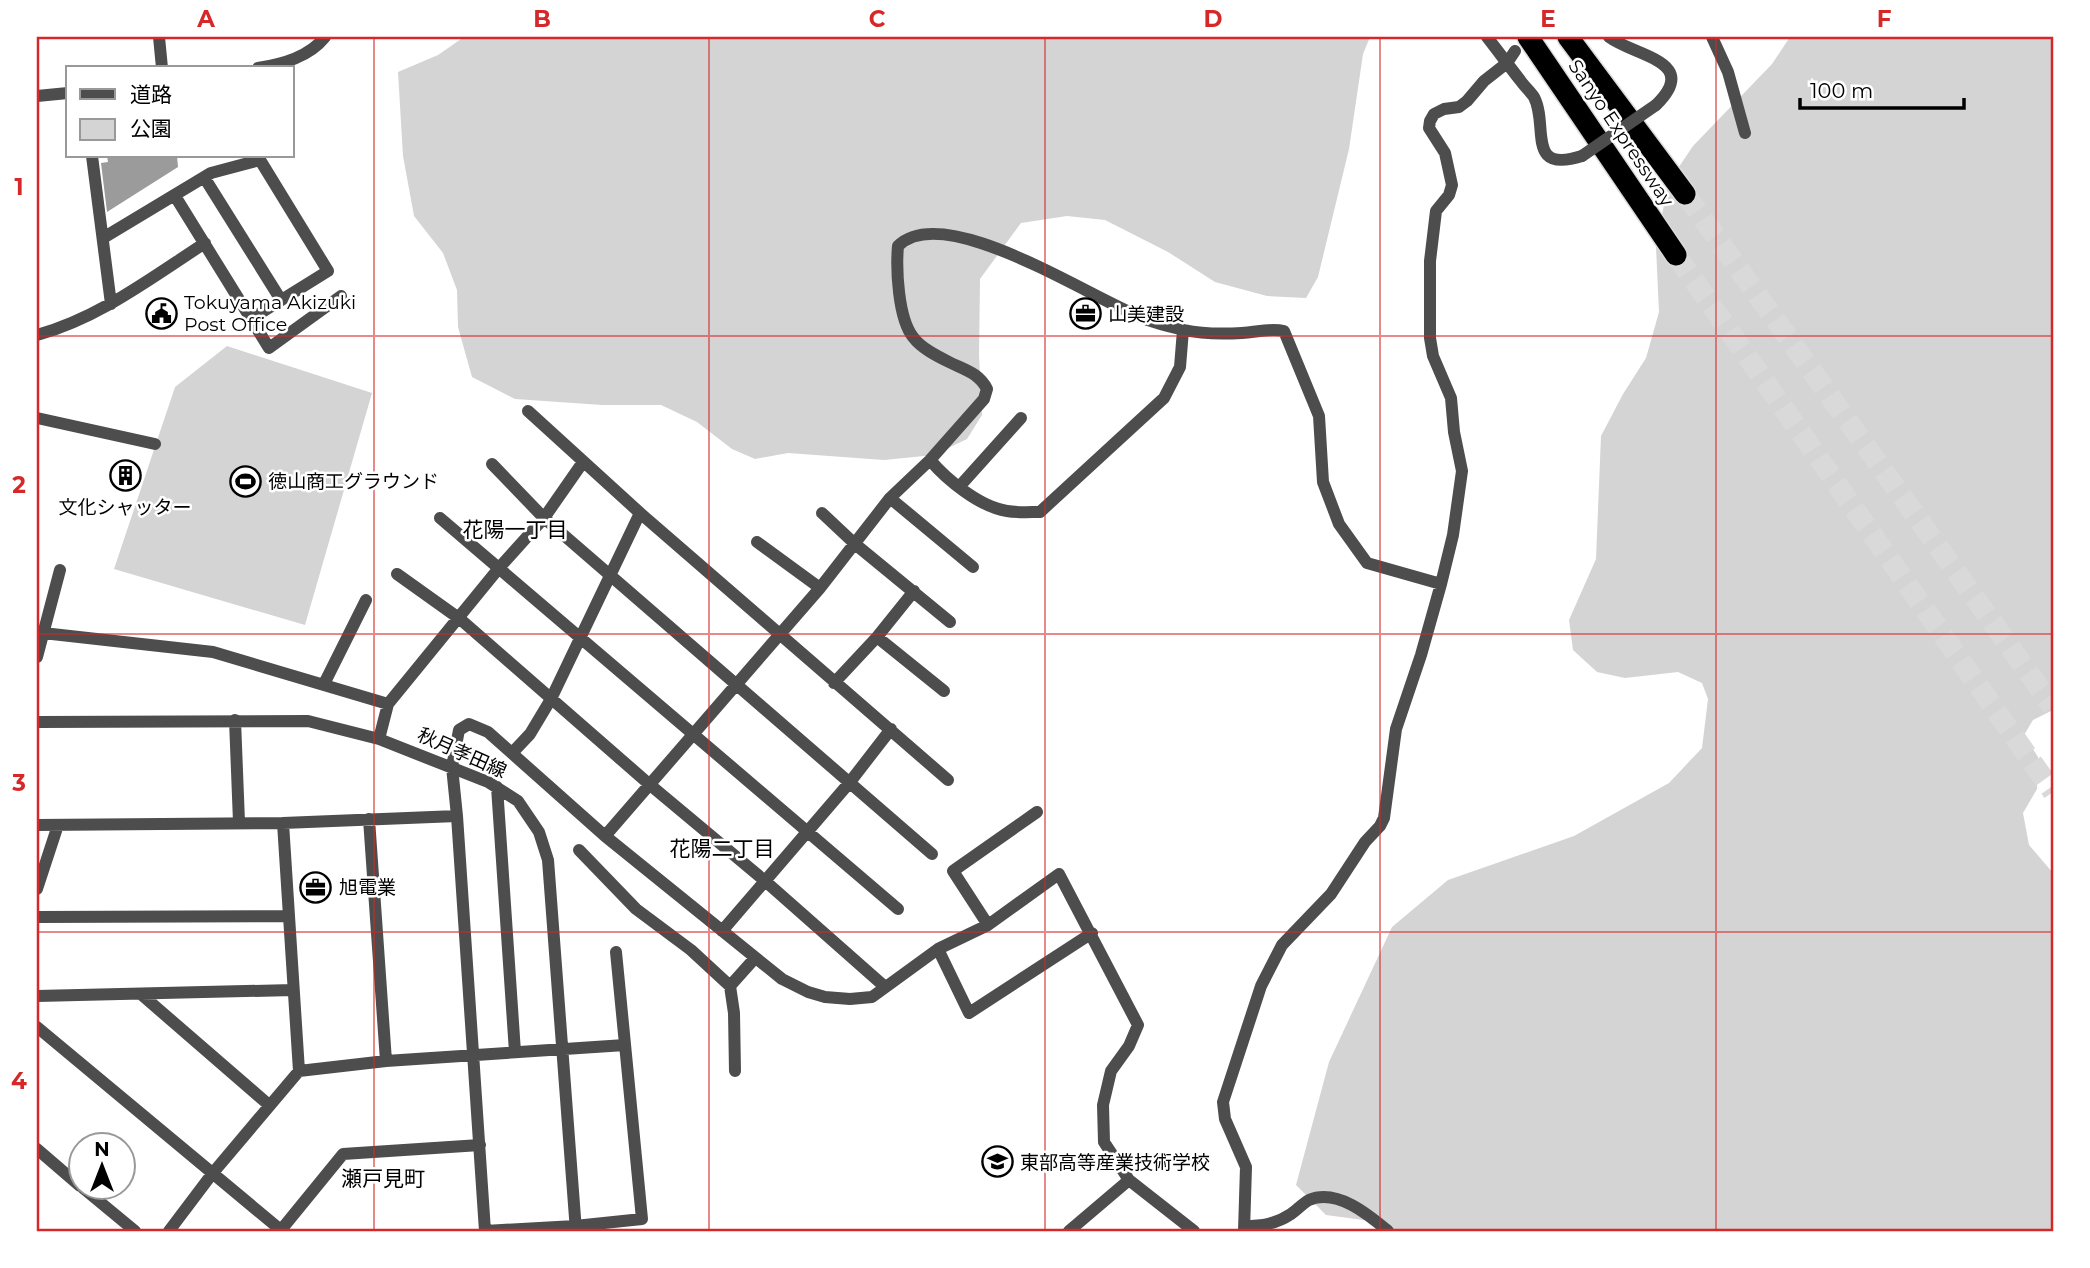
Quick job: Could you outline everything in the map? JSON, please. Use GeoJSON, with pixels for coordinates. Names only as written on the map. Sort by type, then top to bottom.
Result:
{"type":"FeatureCollection","features":[{"type":"Feature","properties":{"kind":"highway","name":"Sanyo Expressway"},"geometry":{"type":"LineString","coordinates":[[1568,37],[1685,194]]}},
{"type":"Feature","properties":{"kind":"highway","name":"Sanyo Expressway"},"geometry":{"type":"LineString","coordinates":[[1522,44],[1676,255]]}},
{"type":"Feature","properties":{"kind":"street"},"geometry":{"type":"LineString","coordinates":[[159,37],[162,66]]}},
{"type":"Feature","properties":{"kind":"street"},"geometry":{"type":"LineString","coordinates":[[270,66],[288,63],[326,37]]}},
{"type":"Feature","properties":{"kind":"street"},"geometry":{"type":"LineString","coordinates":[[1487,37],[1534,97],[1544,152],[1554,160],[1582,156],[1656,105],[1671,91],[1673,79],[1668,68],[1658,60],[1620,46],[1609,37]]}},
{"type":"Feature","properties":{"kind":"street"},"geometry":{"type":"LineString","coordinates":[[1712,37],[1728,72],[1745,134]]}},
{"type":"Feature","properties":{"kind":"street"},"geometry":{"type":"LineString","coordinates":[[1388,1231],[1362,1210],[1330,1198],[1310,1200],[1288,1216],[1266,1226],[1244,1229],[1246,1167],[1225,1119],[1223,1102],[1261,986],[1282,945],[1331,894],[1384,818],[1395,729],[1421,655],[1441,584],[1453,535],[1462,471],[1451,398],[1433,356],[1430,338],[1430,261],[1436,211],[1449,195],[1452,185],[1445,153],[1429,128],[1430,121],[1434,114],[1444,109],[1459,107],[1467,101],[1483,81],[1507,63],[1522,44]]}},
{"type":"Feature","properties":{"kind":"street"},"geometry":{"type":"LineString","coordinates":[[37,96],[66,93]]}},
{"type":"Feature","properties":{"kind":"street"},"geometry":{"type":"LineString","coordinates":[[92,158],[111,304]]}},
{"type":"Feature","properties":{"kind":"street"},"geometry":{"type":"LineString","coordinates":[[103,238],[204,177],[260,160],[328,271],[251,319]]}},
{"type":"Feature","properties":{"kind":"street"},"geometry":{"type":"LineString","coordinates":[[204,177],[281,300]]}},
{"type":"Feature","properties":{"kind":"street"},"geometry":{"type":"LineString","coordinates":[[175,195],[269,348],[341,296]]}},
{"type":"Feature","properties":{"kind":"street"},"geometry":{"type":"LineString","coordinates":[[605,836],[820,588],[890,498],[930,460],[984,399],[987,389],[982,377],[926,349],[914,339],[909,330],[896,267],[898,246],[906,238],[933,232],[996,249],[1030,261],[1147,320],[1183,330],[1230,333],[1275,329],[1284,331],[1319,416],[1324,482],[1339,524],[1367,563],[1441,584]]}},
{"type":"Feature","properties":{"kind":"street"},"geometry":{"type":"LineString","coordinates":[[37,335],[73,324],[111,304],[205,243]]}},
{"type":"Feature","properties":{"kind":"street"},"geometry":{"type":"LineString","coordinates":[[930,460],[943,474],[988,505],[1006,511],[1040,512],[1164,398],[1180,367],[1183,330]]}},
{"type":"Feature","properties":{"kind":"street"},"geometry":{"type":"LineString","coordinates":[[528,411],[834,683],[948,779]]}},
{"type":"Feature","properties":{"kind":"street"},"geometry":{"type":"LineString","coordinates":[[37,418],[155,444]]}},
{"type":"Feature","properties":{"kind":"street"},"geometry":{"type":"LineString","coordinates":[[960,487],[1021,418]]}},
{"type":"Feature","properties":{"kind":"street"},"geometry":{"type":"LineString","coordinates":[[379,739],[388,704],[499,568],[544,518],[583,462]]}},
{"type":"Feature","properties":{"kind":"street"},"geometry":{"type":"LineString","coordinates":[[492,464],[544,518],[932,854]]}},
{"type":"Feature","properties":{"kind":"street"},"geometry":{"type":"LineString","coordinates":[[890,498],[973,567]]}},
{"type":"Feature","properties":{"kind":"street"},"geometry":{"type":"LineString","coordinates":[[512,753],[530,734],[551,699],[640,513]]}},
{"type":"Feature","properties":{"kind":"street"},"geometry":{"type":"LineString","coordinates":[[822,513],[855,544],[950,622]]}},
{"type":"Feature","properties":{"kind":"street"},"geometry":{"type":"LineString","coordinates":[[440,518],[898,909]]}},
{"type":"Feature","properties":{"kind":"street"},"geometry":{"type":"LineString","coordinates":[[757,542],[820,588]]}},
{"type":"Feature","properties":{"kind":"street"},"geometry":{"type":"LineString","coordinates":[[37,657],[60,570]]}},
{"type":"Feature","properties":{"kind":"street"},"geometry":{"type":"LineString","coordinates":[[397,574],[460,619],[884,986]]}},
{"type":"Feature","properties":{"kind":"street"},"geometry":{"type":"LineString","coordinates":[[834,683],[877,637],[914,591]]}},
{"type":"Feature","properties":{"kind":"street"},"geometry":{"type":"LineString","coordinates":[[324,684],[366,600]]}},
{"type":"Feature","properties":{"kind":"street"},"geometry":{"type":"LineString","coordinates":[[43,633],[213,652],[388,704]]}},
{"type":"Feature","properties":{"kind":"street"},"geometry":{"type":"LineString","coordinates":[[877,637],[944,691]]}},
{"type":"Feature","properties":{"kind":"street"},"geometry":{"type":"LineString","coordinates":[[234,720],[239,822]]}},
{"type":"Feature","properties":{"kind":"street","name":"秋月孝田線"},"geometry":{"type":"LineString","coordinates":[[37,722],[308,721],[379,739],[452,767],[497,787],[518,802],[539,832],[548,860],[575,1229]]}},
{"type":"Feature","properties":{"kind":"street"},"geometry":{"type":"LineString","coordinates":[[616,952],[642,1219],[575,1229],[485,1231],[452,767],[459,730],[469,724],[488,732],[557,796],[755,958],[794,986],[825,997],[872,997],[938,949],[988,925],[1059,874],[1138,1025],[1129,1046],[1111,1072],[1103,1105],[1104,1142],[1129,1181],[1194,1231]]}},
{"type":"Feature","properties":{"kind":"street"},"geometry":{"type":"LineString","coordinates":[[722,931],[850,782],[891,729]]}},
{"type":"Feature","properties":{"kind":"street"},"geometry":{"type":"LineString","coordinates":[[497,787],[516,1052]]}},
{"type":"Feature","properties":{"kind":"street"},"geometry":{"type":"LineString","coordinates":[[988,925],[953,872],[1037,812]]}},
{"type":"Feature","properties":{"kind":"street"},"geometry":{"type":"LineString","coordinates":[[37,825],[283,823],[457,816]]}},
{"type":"Feature","properties":{"kind":"street"},"geometry":{"type":"LineString","coordinates":[[369,819],[386,1061]]}},
{"type":"Feature","properties":{"kind":"street"},"geometry":{"type":"LineString","coordinates":[[283,823],[299,1072]]}},
{"type":"Feature","properties":{"kind":"street"},"geometry":{"type":"LineString","coordinates":[[37,889],[58,825]]}},
{"type":"Feature","properties":{"kind":"street"},"geometry":{"type":"LineString","coordinates":[[579,850],[636,909],[691,950],[730,986],[734,1013],[735,1071]]}},
{"type":"Feature","properties":{"kind":"street"},"geometry":{"type":"LineString","coordinates":[[37,917],[288,916]]}},
{"type":"Feature","properties":{"kind":"street"},"geometry":{"type":"LineString","coordinates":[[938,949],[969,1013],[1092,933]]}},
{"type":"Feature","properties":{"kind":"street"},"geometry":{"type":"LineString","coordinates":[[730,986],[755,958]]}},
{"type":"Feature","properties":{"kind":"street"},"geometry":{"type":"LineString","coordinates":[[37,996],[293,990]]}},
{"type":"Feature","properties":{"kind":"street"},"geometry":{"type":"LineString","coordinates":[[142,995],[269,1105]]}},
{"type":"Feature","properties":{"kind":"street"},"geometry":{"type":"LineString","coordinates":[[37,1027],[282,1231],[343,1154],[480,1145]]}},
{"type":"Feature","properties":{"kind":"street"},"geometry":{"type":"LineString","coordinates":[[169,1231],[212,1174],[299,1072],[386,1061],[625,1045]]}},
{"type":"Feature","properties":{"kind":"street"},"geometry":{"type":"LineString","coordinates":[[37,1149],[66,1173]]}},
{"type":"Feature","properties":{"kind":"street"},"geometry":{"type":"LineString","coordinates":[[1069,1231],[1129,1181]]}},
{"type":"Feature","properties":{"kind":"street"},"geometry":{"type":"LineString","coordinates":[[100,1202],[135,1231]]}},
{"type":"Feature","properties":{"kind":"green space"},"geometry":{"type":"Polygon","coordinates":[[[464,37],[1370,37],[1363,54],[1349,149],[1318,277],[1306,298],[1267,296],[1215,282],[1168,252],[1105,220],[1067,216],[1021,223],[980,279],[979,355],[982,415],[967,439],[934,455],[884,460],[788,453],[755,459],[732,449],[697,422],[661,405],[602,405],[515,399],[472,377],[458,327],[457,290],[443,253],[414,216],[403,156],[398,72],[438,55],[464,37]]]}},
{"type":"Feature","properties":{"kind":"green space"},"geometry":{"type":"Polygon","coordinates":[[[1790,37],[2053,37],[2053,710],[2033,720],[2024,735],[2038,757],[2037,789],[2023,813],[2029,845],[2053,873],[2053,1231],[1395,1231],[1371,1221],[1326,1215],[1296,1185],[1329,1062],[1392,927],[1448,880],[1574,836],[1669,783],[1702,748],[1708,699],[1702,683],[1678,672],[1625,678],[1597,672],[1573,650],[1569,620],[1596,559],[1601,436],[1646,358],[1659,312],[1656,247],[1668,183],[1693,146],[1772,64],[1790,37]]]}},
{"type":"Feature","properties":{"kind":"green space","name":"徳山商工グラウンド"},"geometry":{"type":"Polygon","coordinates":[[[227,346],[372,393],[305,625],[114,569],[175,387],[227,346]]]}},
{"type":"Feature","properties":{"kind":"shaded area"},"geometry":{"type":"Polygon","coordinates":[[[107,158],[177,158],[178,167],[107,212],[101,163],[108,162],[107,158]]]}},
{"type":"Feature","properties":{"kind":"tunnel"},"geometry":{"type":"LineString","coordinates":[[1685,194],[2053,707]]}},
{"type":"Feature","properties":{"kind":"tunnel"},"geometry":{"type":"LineString","coordinates":[[1676,255],[2053,792]]}},
{"type":"Feature","properties":{"kind":"place","name":"Tokuyama Akizuki Post Office"},"geometry":{"type":"Point","coordinates":[161,313]}},
{"type":"Feature","properties":{"kind":"place","name":"山美建設"},"geometry":{"type":"Point","coordinates":[1085,314]}},
{"type":"Feature","properties":{"kind":"place","name":"文化シャッター"},"geometry":{"type":"Point","coordinates":[125,476]}},
{"type":"Feature","properties":{"kind":"place","name":"徳山商工グラウンド"},"geometry":{"type":"Point","coordinates":[245,481]}},
{"type":"Feature","properties":{"kind":"place","name":"旭電業"},"geometry":{"type":"Point","coordinates":[316,887]}},
{"type":"Feature","properties":{"kind":"place","name":"東部高等産業技術学校"},"geometry":{"type":"Point","coordinates":[997,1162]}},
{"type":"Feature","properties":{"kind":"district","name":"花陽一丁目"},"geometry":{"type":"Point","coordinates":[515,529]}},
{"type":"Feature","properties":{"kind":"district","name":"花陽二丁目"},"geometry":{"type":"Point","coordinates":[722,848]}},
{"type":"Feature","properties":{"kind":"district","name":"瀬戸見町"},"geometry":{"type":"Point","coordinates":[383,1178]}}]}
